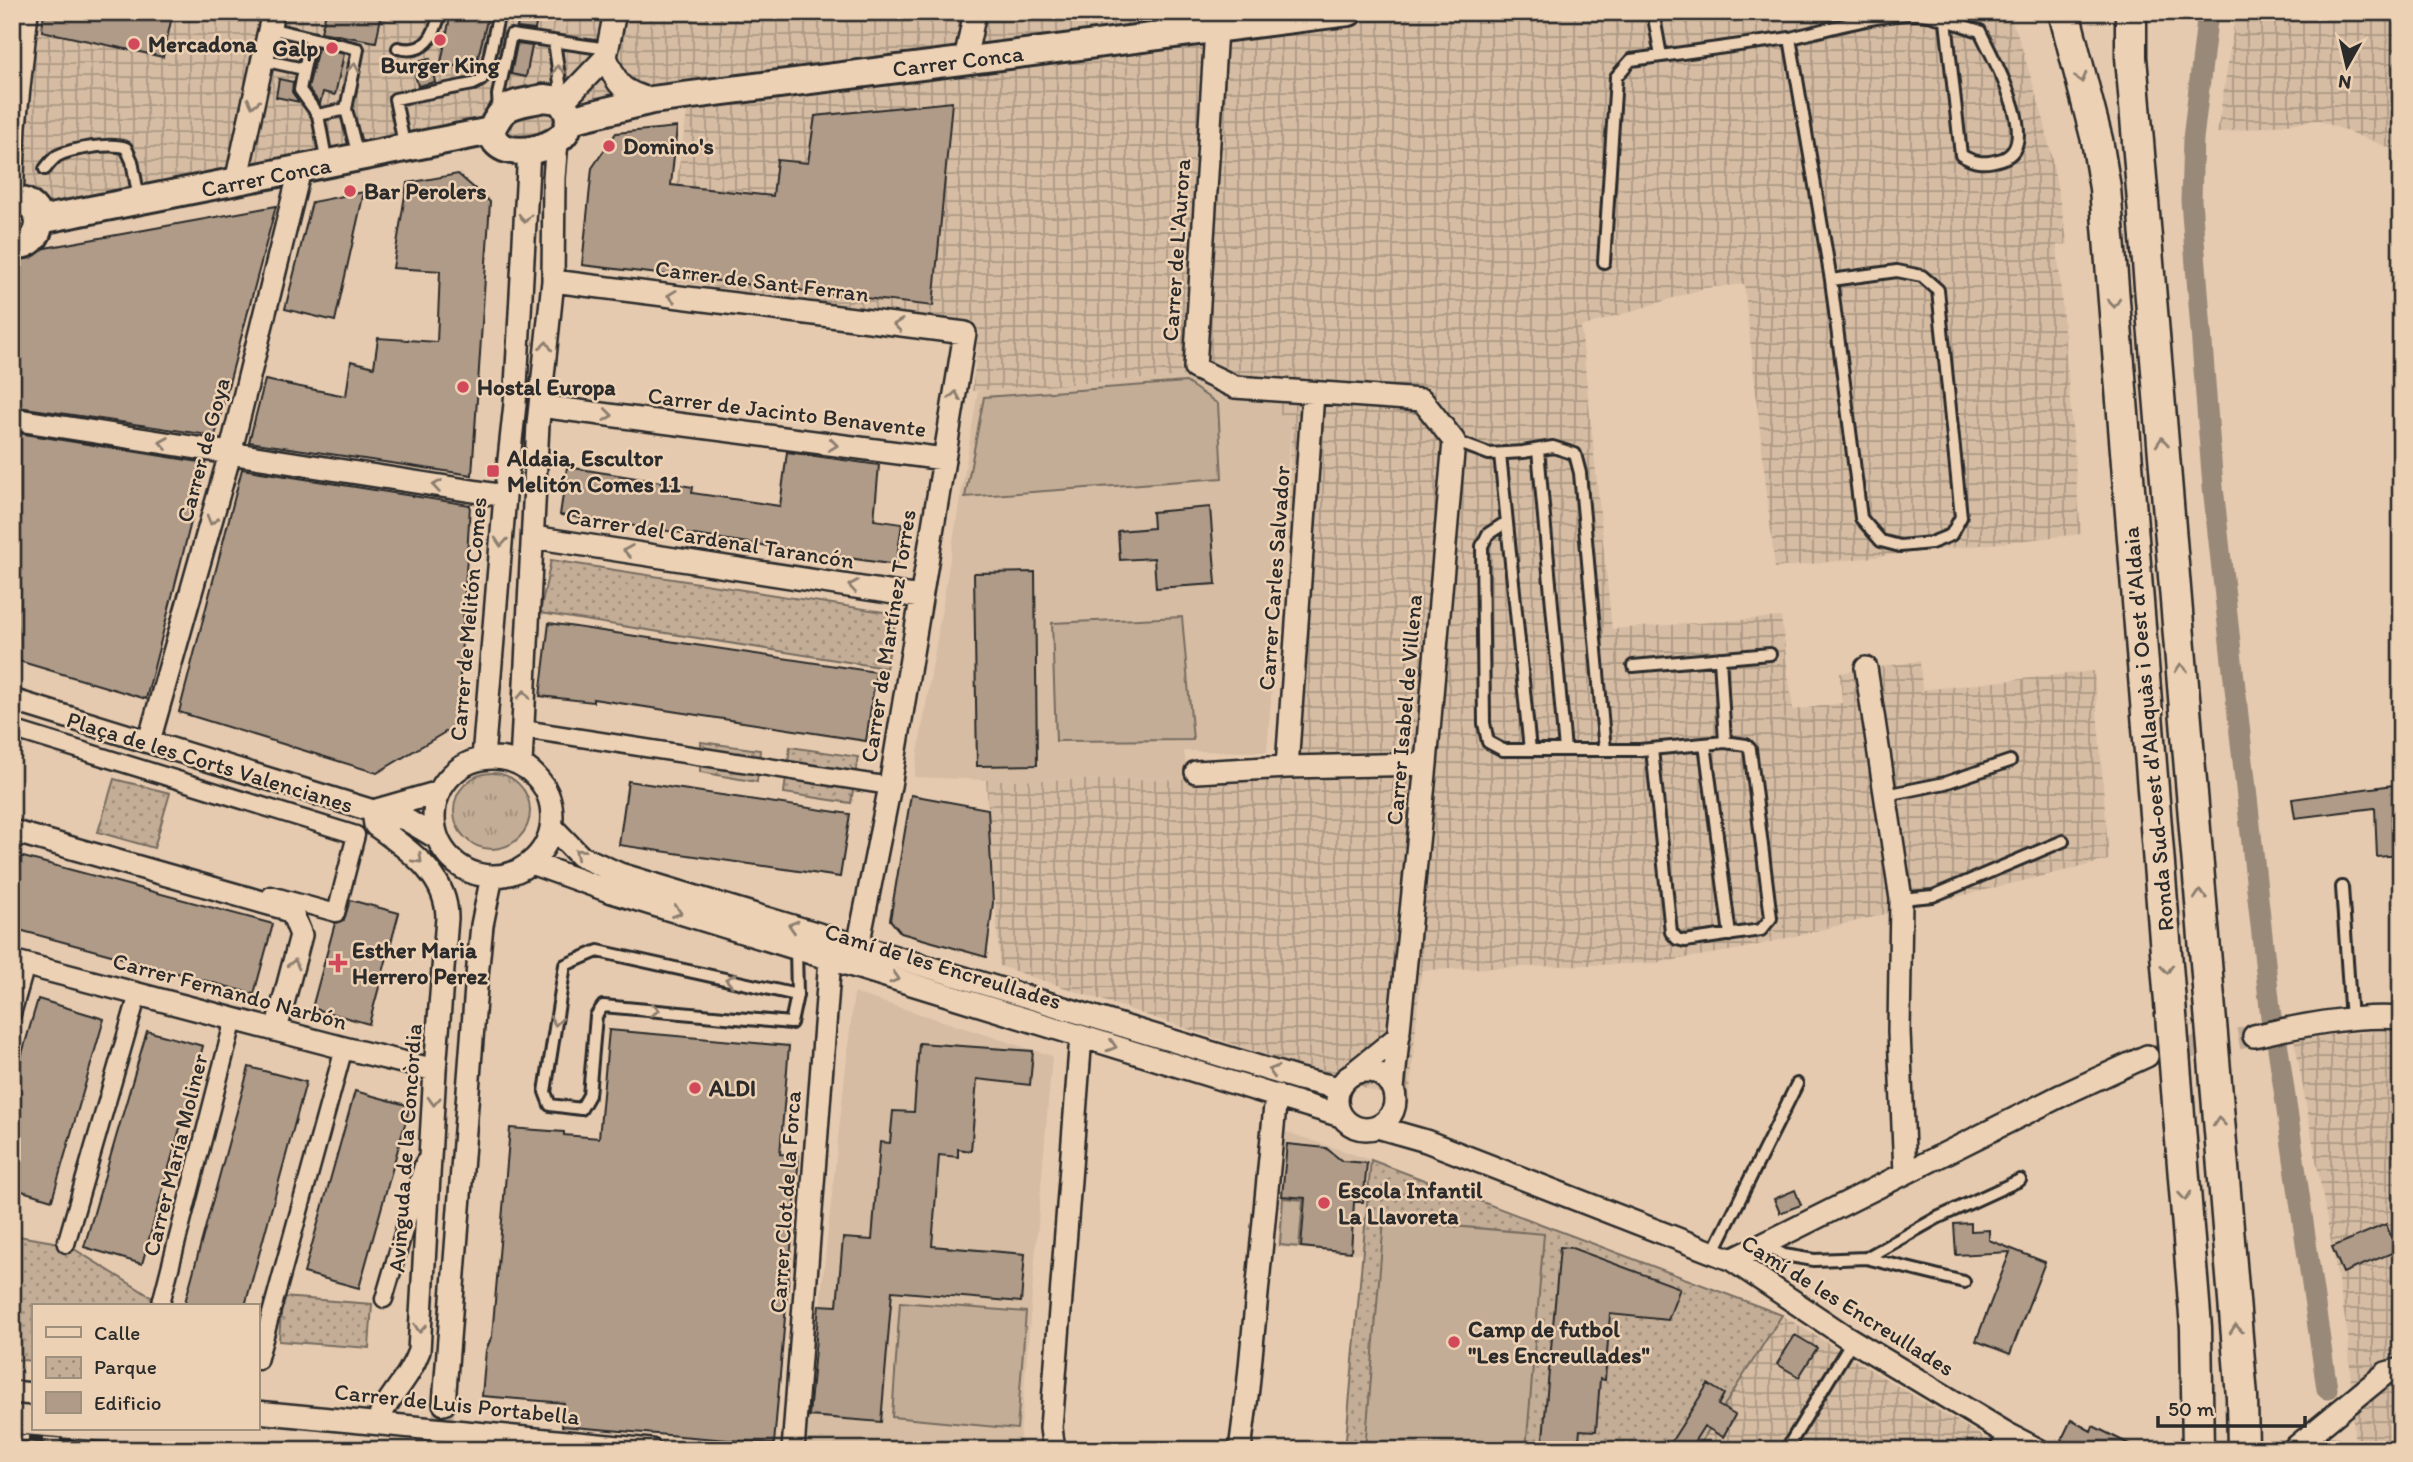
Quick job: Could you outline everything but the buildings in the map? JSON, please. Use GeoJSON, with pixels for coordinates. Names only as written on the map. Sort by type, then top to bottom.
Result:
{"type":"FeatureCollection","features":[{"type":"Feature","properties":{"kind":"main road","name":"Ronda Sud-oest d'Alaquàs i Oest d'Aldaia"},"geometry":{"type":"LineString","coordinates":[[2064,12],[2097,140],[2105,188],[2193,1287],[2198,1450]]}},
{"type":"Feature","properties":{"kind":"main road","name":"Ronda Sud-oest d'Alaquàs i Oest d'Aldaia"},"geometry":{"type":"LineString","coordinates":[[2131,12],[2131,57],[2138,149],[2242,1397],[2243,1450]]}},
{"type":"Feature","properties":{"kind":"street"},"geometry":{"type":"LineString","coordinates":[[12,245],[32,241],[40,220],[27,202],[12,200],[15,126],[27,12]]}},
{"type":"Feature","properties":{"kind":"street"},"geometry":{"type":"LineString","coordinates":[[495,122],[496,142],[509,150],[529,150],[562,116],[607,53],[615,12]]}},
{"type":"Feature","properties":{"kind":"street"},"geometry":{"type":"LineString","coordinates":[[965,60],[975,12]]}},
{"type":"Feature","properties":{"kind":"street","name":"Carrer Conca"},"geometry":{"type":"LineString","coordinates":[[40,220],[405,149],[495,122],[509,106],[544,98],[562,116],[652,100],[1349,12]]}},
{"type":"Feature","properties":{"kind":"street"},"geometry":{"type":"LineString","coordinates":[[236,182],[271,20]]}},
{"type":"Feature","properties":{"kind":"street","name":"Carrer de L'Aurora"},"geometry":{"type":"LineString","coordinates":[[1216,29],[1195,368],[1235,387],[1422,400],[1454,441]]}},
{"type":"Feature","properties":{"kind":"street"},"geometry":{"type":"LineString","coordinates":[[607,53],[614,79],[628,93],[652,100]]}},
{"type":"Feature","properties":{"kind":"street"},"geometry":{"type":"LineString","coordinates":[[521,764],[540,406],[553,281],[554,178],[562,116]]}},
{"type":"Feature","properties":{"kind":"street","name":"Carrer de Melitón Comes"},"geometry":{"type":"LineString","coordinates":[[483,758],[515,404],[529,150]]}},
{"type":"Feature","properties":{"kind":"street","name":"Carrer de Goya"},"geometry":{"type":"LineString","coordinates":[[149,741],[230,454],[300,170]]}},
{"type":"Feature","properties":{"kind":"street","name":"Carrer de Sant Ferran"},"geometry":{"type":"LineString","coordinates":[[553,281],[965,333]]}},
{"type":"Feature","properties":{"kind":"street","name":"Carrer de Martínez Torres"},"geometry":{"type":"LineString","coordinates":[[858,946],[890,786],[965,333]]}},
{"type":"Feature","properties":{"kind":"street","name":"Carrer Carles Salvador"},"geometry":{"type":"LineString","coordinates":[[1287,767],[1313,393]]}},
{"type":"Feature","properties":{"kind":"street","name":"Carrer de Jacinto Benavente"},"geometry":{"type":"LineString","coordinates":[[540,406],[944,460]]}},
{"type":"Feature","properties":{"kind":"street"},"geometry":{"type":"LineString","coordinates":[[12,419],[505,496]]}},
{"type":"Feature","properties":{"kind":"street","name":"Carrer Isabel de Villena"},"geometry":{"type":"LineString","coordinates":[[1394,1095],[1454,441]]}},
{"type":"Feature","properties":{"kind":"street","name":"Carrer del Cardenal Tarancón"},"geometry":{"type":"LineString","coordinates":[[533,537],[920,597]]}},
{"type":"Feature","properties":{"kind":"street"},"geometry":{"type":"LineString","coordinates":[[1866,668],[1901,899],[1899,1032],[1905,1173]]}},
{"type":"Feature","properties":{"kind":"street","name":"Plaça de les Corts Valencianes"},"geometry":{"type":"LineString","coordinates":[[12,701],[405,819],[437,838]]}},
{"type":"Feature","properties":{"kind":"street","name":"Plaça de les Corts Valencianes"},"geometry":{"type":"LineString","coordinates":[[12,729],[356,835],[336,913],[12,825]]}},
{"type":"Feature","properties":{"kind":"street"},"geometry":{"type":"LineString","coordinates":[[523,729],[890,786]]}},
{"type":"Feature","properties":{"kind":"street"},"geometry":{"type":"LineString","coordinates":[[483,758],[502,758],[521,764],[536,775],[547,790],[553,808],[552,827],[545,846],[531,863],[508,874],[492,876],[474,873],[458,865],[446,853],[437,838],[434,807],[439,792],[449,776],[464,764],[483,758]]}},
{"type":"Feature","properties":{"kind":"street"},"geometry":{"type":"LineString","coordinates":[[1196,772],[1426,764]]}},
{"type":"Feature","properties":{"kind":"street","name":"Plaça de les Corts Valencianes"},"geometry":{"type":"LineString","coordinates":[[373,811],[439,792]]}},
{"type":"Feature","properties":{"kind":"street","name":"Avinguda de la Concòrdia"},"geometry":{"type":"LineString","coordinates":[[373,811],[375,825],[411,852],[433,875],[447,906],[419,1351],[412,1370],[377,1422]]}},
{"type":"Feature","properties":{"kind":"street","name":"Camí de les Encreullades"},"geometry":{"type":"LineString","coordinates":[[552,827],[580,856],[620,874],[1298,1079],[1346,1081]]}},
{"type":"Feature","properties":{"kind":"street"},"geometry":{"type":"LineString","coordinates":[[12,831],[284,908],[293,915],[301,935],[276,1030]]}},
{"type":"Feature","properties":{"kind":"street","name":"Camí de les Encreullades"},"geometry":{"type":"LineString","coordinates":[[531,863],[612,892],[1341,1116]]}},
{"type":"Feature","properties":{"kind":"street"},"geometry":{"type":"LineString","coordinates":[[444,1404],[476,988],[482,925],[492,876]]}},
{"type":"Feature","properties":{"kind":"street","name":"Carrer Clot de la Forca"},"geometry":{"type":"LineString","coordinates":[[793,1450],[830,959]]}},
{"type":"Feature","properties":{"kind":"street"},"geometry":{"type":"LineString","coordinates":[[12,1014],[19,963]]}},
{"type":"Feature","properties":{"kind":"street","name":"Carrer Fernando Narbón"},"geometry":{"type":"LineString","coordinates":[[19,963],[435,1070]]}},
{"type":"Feature","properties":{"kind":"street"},"geometry":{"type":"LineString","coordinates":[[66,1244],[138,994]]}},
{"type":"Feature","properties":{"kind":"street"},"geometry":{"type":"LineString","coordinates":[[2254,1036],[2290,1028],[2380,1016],[2401,1018]]}},
{"type":"Feature","properties":{"kind":"street","name":"Carrer María Moliner"},"geometry":{"type":"LineString","coordinates":[[161,1303],[234,1019]]}},
{"type":"Feature","properties":{"kind":"street"},"geometry":{"type":"LineString","coordinates":[[1057,1450],[1051,1428],[1081,1036]]}},
{"type":"Feature","properties":{"kind":"street"},"geometry":{"type":"LineString","coordinates":[[1394,1095],[1390,1117],[1377,1127],[1365,1129],[1356,1128],[1341,1116],[1337,1097],[1346,1081],[1399,1036]]}},
{"type":"Feature","properties":{"kind":"street"},"geometry":{"type":"LineString","coordinates":[[259,1357],[344,1048]]}},
{"type":"Feature","properties":{"kind":"street"},"geometry":{"type":"LineString","coordinates":[[1723,1257],[1763,1244],[2147,1055]]}},
{"type":"Feature","properties":{"kind":"street"},"geometry":{"type":"LineString","coordinates":[[1346,1081],[1371,1072],[1388,1081],[1394,1095],[1426,1141]]}},
{"type":"Feature","properties":{"kind":"street"},"geometry":{"type":"LineString","coordinates":[[1240,1450],[1276,1095]]}},
{"type":"Feature","properties":{"kind":"street","name":"Camí de les Encreullades"},"geometry":{"type":"LineString","coordinates":[[1377,1127],[1426,1141],[1723,1257],[2000,1442],[2039,1450]]}},
{"type":"Feature","properties":{"kind":"street"},"geometry":{"type":"LineString","coordinates":[[384,1299],[432,1133]]}},
{"type":"Feature","properties":{"kind":"street"},"geometry":{"type":"LineString","coordinates":[[2292,1450],[2386,1373],[2401,1369]]}},
{"type":"Feature","properties":{"kind":"street"},"geometry":{"type":"LineString","coordinates":[[12,1392],[32,1394]]}},
{"type":"Feature","properties":{"kind":"street","name":"Carrer de Luis Portabella"},"geometry":{"type":"LineString","coordinates":[[259,1412],[651,1450]]}},
{"type":"Feature","properties":{"kind":"lane"},"geometry":{"type":"LineString","coordinates":[[398,48],[408,50],[429,42],[436,33],[440,12]]}},
{"type":"Feature","properties":{"kind":"lane"},"geometry":{"type":"LineString","coordinates":[[405,149],[395,99],[473,84],[481,80],[486,72],[499,12]]}},
{"type":"Feature","properties":{"kind":"lane"},"geometry":{"type":"LineString","coordinates":[[1653,12],[1661,56]]}},
{"type":"Feature","properties":{"kind":"lane"},"geometry":{"type":"LineString","coordinates":[[1604,262],[1616,77],[1631,60],[1790,38],[1899,14],[1927,15],[1980,31],[2011,95],[2019,130],[2016,146],[2007,158],[1986,164],[1961,155],[1946,21]]}},
{"type":"Feature","properties":{"kind":"lane"},"geometry":{"type":"LineString","coordinates":[[271,20],[311,38],[358,48],[346,108],[359,158]]}},
{"type":"Feature","properties":{"kind":"lane"},"geometry":{"type":"LineString","coordinates":[[495,122],[511,34],[607,53]]}},
{"type":"Feature","properties":{"kind":"lane"},"geometry":{"type":"LineString","coordinates":[[311,38],[300,90],[318,115],[327,165]]}},
{"type":"Feature","properties":{"kind":"lane"},"geometry":{"type":"LineString","coordinates":[[1790,38],[1831,280],[1861,519],[1881,541],[1900,545],[1931,543],[1951,535],[1961,517],[1938,290],[1922,276],[1897,271],[1831,280]]}},
{"type":"Feature","properties":{"kind":"lane"},"geometry":{"type":"LineString","coordinates":[[554,41],[562,116]]}},
{"type":"Feature","properties":{"kind":"lane"},"geometry":{"type":"LineString","coordinates":[[262,60],[304,69]]}},
{"type":"Feature","properties":{"kind":"lane"},"geometry":{"type":"LineString","coordinates":[[318,115],[346,108]]}},
{"type":"Feature","properties":{"kind":"lane"},"geometry":{"type":"LineString","coordinates":[[45,169],[57,156],[103,144],[119,145],[126,148],[132,161],[139,201]]}},
{"type":"Feature","properties":{"kind":"lane"},"geometry":{"type":"LineString","coordinates":[[1454,441],[1489,454],[1553,447],[1575,454],[1580,473],[1605,750]]}},
{"type":"Feature","properties":{"kind":"lane"},"geometry":{"type":"LineString","coordinates":[[1538,450],[1565,750]]}},
{"type":"Feature","properties":{"kind":"lane"},"geometry":{"type":"LineString","coordinates":[[1500,454],[1530,750]]}},
{"type":"Feature","properties":{"kind":"lane"},"geometry":{"type":"LineString","coordinates":[[1505,523],[1488,534],[1482,546],[1484,723],[1488,742],[1503,750],[1651,749],[1725,742],[1746,745],[1750,749],[1771,918],[1761,930],[1685,941],[1677,939],[1671,932],[1651,749]]}},
{"type":"Feature","properties":{"kind":"lane"},"geometry":{"type":"LineString","coordinates":[[1633,666],[1770,654]]}},
{"type":"Feature","properties":{"kind":"lane"},"geometry":{"type":"LineString","coordinates":[[1720,658],[1725,742]]}},
{"type":"Feature","properties":{"kind":"lane"},"geometry":{"type":"LineString","coordinates":[[1705,744],[1730,935]]}},
{"type":"Feature","properties":{"kind":"lane"},"geometry":{"type":"LineString","coordinates":[[1885,795],[1945,783],[2010,761]]}},
{"type":"Feature","properties":{"kind":"lane"},"geometry":{"type":"LineString","coordinates":[[1901,899],[1933,896],[2063,841]]}},
{"type":"Feature","properties":{"kind":"lane"},"geometry":{"type":"LineString","coordinates":[[2343,887],[2351,1020]]}},
{"type":"Feature","properties":{"kind":"lane"},"geometry":{"type":"LineString","coordinates":[[796,948],[797,995],[791,1023],[603,1006],[596,1016],[589,1095],[581,1109],[550,1105],[545,1092],[565,965],[598,951],[797,995]]}},
{"type":"Feature","properties":{"kind":"lane"},"geometry":{"type":"LineString","coordinates":[[1723,1257],[1797,1084]]}},
{"type":"Feature","properties":{"kind":"lane"},"geometry":{"type":"LineString","coordinates":[[1866,1258],[1937,1218],[2020,1180]]}},
{"type":"Feature","properties":{"kind":"lane"},"geometry":{"type":"LineString","coordinates":[[1763,1244],[1784,1255],[1814,1260],[1866,1258],[1964,1282]]}},
{"type":"Feature","properties":{"kind":"lane"},"geometry":{"type":"LineString","coordinates":[[1786,1450],[1852,1341]]}},
{"type":"Feature","properties":{"kind":"shaded area"},"geometry":{"type":"Polygon","coordinates":[[[25,12],[2007,12],[2017,32],[2045,124],[2068,244],[2057,245],[2081,534],[1775,568],[1744,284],[1705,288],[1581,327],[1612,629],[1781,617],[1793,710],[1842,703],[1840,673],[1920,661],[1922,690],[2094,671],[2109,860],[1741,949],[1656,963],[1421,970],[1409,1103],[1000,966],[986,780],[1188,779],[1281,773],[1291,424],[1268,402],[1222,397],[1187,376],[972,391],[979,329],[662,279],[688,106],[12,226],[12,102],[25,12]]]}},
{"type":"Feature","properties":{"kind":"shaded area"},"geometry":{"type":"Polygon","coordinates":[[[2236,12],[2401,12],[2401,274],[2390,148],[2318,120],[2217,133],[2236,12]]]}},
{"type":"Feature","properties":{"kind":"shaded area"},"geometry":{"type":"Polygon","coordinates":[[[1187,376],[1222,397],[1268,402],[1291,424],[1267,752],[1184,751],[1188,779],[986,780],[914,777],[978,391],[1187,376]]]}},
{"type":"Feature","properties":{"kind":"shaded area"},"geometry":{"type":"Polygon","coordinates":[[[854,993],[1052,1056],[1019,1450],[804,1450],[854,993]]]}},
{"type":"Feature","properties":{"kind":"shaded area"},"geometry":{"type":"Polygon","coordinates":[[[2401,1029],[2401,1450],[2355,1450],[2348,1336],[2294,1038],[2401,1029]]]}},
{"type":"Feature","properties":{"kind":"shaded area","name":"Escola Infantil La Llavoreta"},"geometry":{"type":"Polygon","coordinates":[[[1286,1132],[1371,1160],[1364,1254],[1277,1247],[1286,1132]]]}},
{"type":"Feature","properties":{"kind":"shaded area"},"geometry":{"type":"Polygon","coordinates":[[[1782,1315],[1897,1386],[2006,1450],[1696,1450],[1782,1315]]]}},
{"type":"Feature","properties":{"kind":"green space"},"geometry":{"type":"Polygon","coordinates":[[[1186,382],[1218,404],[1222,478],[965,497],[984,397],[1186,382]]]}},
{"type":"Feature","properties":{"kind":"green space"},"geometry":{"type":"Polygon","coordinates":[[[551,560],[897,614],[886,668],[540,613],[551,560]]]}},
{"type":"Feature","properties":{"kind":"green space"},"geometry":{"type":"Polygon","coordinates":[[[1182,617],[1193,740],[1056,741],[1052,623],[1182,617]]]}},
{"type":"Feature","properties":{"kind":"green space"},"geometry":{"type":"Polygon","coordinates":[[[701,742],[760,750],[757,782],[700,772],[701,742]]]}},
{"type":"Feature","properties":{"kind":"green space"},"geometry":{"type":"Polygon","coordinates":[[[790,747],[858,757],[851,803],[784,793],[790,747]]]}},
{"type":"Feature","properties":{"kind":"green space"},"geometry":{"type":"Polygon","coordinates":[[[492,773],[507,776],[519,784],[527,796],[530,811],[527,826],[519,838],[507,846],[492,849],[477,846],[465,838],[457,826],[454,811],[457,796],[465,784],[477,776],[492,773]]]}},
{"type":"Feature","properties":{"kind":"green space"},"geometry":{"type":"Polygon","coordinates":[[[114,779],[170,793],[154,848],[98,832],[114,779]]]}},
{"type":"Feature","properties":{"kind":"green space"},"geometry":{"type":"Polygon","coordinates":[[[1371,1160],[1782,1315],[1696,1450],[1345,1450],[1371,1160]]]}},
{"type":"Feature","properties":{"kind":"green space"},"geometry":{"type":"Polygon","coordinates":[[[1283,1198],[1303,1200],[1299,1247],[1280,1245],[1283,1198]]]}},
{"type":"Feature","properties":{"kind":"green space","name":"Camp de futbol \"Les Encreullades\""},"geometry":{"type":"Polygon","coordinates":[[[1384,1220],[1544,1234],[1526,1450],[1365,1450],[1384,1220]]]}},
{"type":"Feature","properties":{"kind":"green space"},"geometry":{"type":"Polygon","coordinates":[[[12,1235],[66,1244],[161,1303],[32,1304],[32,1361],[12,1359],[12,1235]]]}},
{"type":"Feature","properties":{"kind":"green space"},"geometry":{"type":"Polygon","coordinates":[[[282,1297],[372,1304],[369,1348],[279,1341],[282,1297]]]}},
{"type":"Feature","properties":{"kind":"green space"},"geometry":{"type":"Polygon","coordinates":[[[900,1302],[1026,1312],[1017,1429],[892,1417],[900,1302]]]}},
{"type":"Feature","properties":{"kind":"waterway"},"geometry":{"type":"LineString","coordinates":[[2208,12],[2193,139],[2191,200],[2213,487],[2271,1017],[2277,1041],[2327,1389]]}},
{"type":"Feature","properties":{"kind":"tunnel"},"geometry":{"type":"LineString","coordinates":[[2147,1056],[2254,1036]]}},
{"type":"Feature","properties":{"kind":"tunnel"},"geometry":{"type":"LineString","coordinates":[[441,1450],[444,1404]]}},
{"type":"Feature","properties":{"kind":"railway"},"geometry":{"type":"LineString","coordinates":[[12,1437],[164,1450]]}},
{"type":"Feature","properties":{"kind":"place","name":"Burger King"},"geometry":{"type":"Point","coordinates":[440,40]}},
{"type":"Feature","properties":{"kind":"place","name":"Mercadona"},"geometry":{"type":"Point","coordinates":[134,44]}},
{"type":"Feature","properties":{"kind":"place","name":"Galp"},"geometry":{"type":"Point","coordinates":[332,48]}},
{"type":"Feature","properties":{"kind":"place","name":"Domino's"},"geometry":{"type":"Point","coordinates":[609,146]}},
{"type":"Feature","properties":{"kind":"place","name":"Bar Perolers"},"geometry":{"type":"Point","coordinates":[350,191]}},
{"type":"Feature","properties":{"kind":"place","name":"Hostal Europa"},"geometry":{"type":"Point","coordinates":[463,387]}},
{"type":"Feature","properties":{"kind":"place","name":"Aldaia, Escultor Melitón Comes 11"},"geometry":{"type":"Point","coordinates":[493,471]}},
{"type":"Feature","properties":{"kind":"place","name":"Esther Maria Herrero Perez"},"geometry":{"type":"Point","coordinates":[338,963]}},
{"type":"Feature","properties":{"kind":"place","name":"ALDI"},"geometry":{"type":"Point","coordinates":[695,1088]}},
{"type":"Feature","properties":{"kind":"place","name":"Escola Infantil La Llavoreta"},"geometry":{"type":"Point","coordinates":[1324,1203]}},
{"type":"Feature","properties":{"kind":"place","name":"Camp de futbol \"Les Encreullades\""},"geometry":{"type":"Point","coordinates":[1454,1342]}}]}
